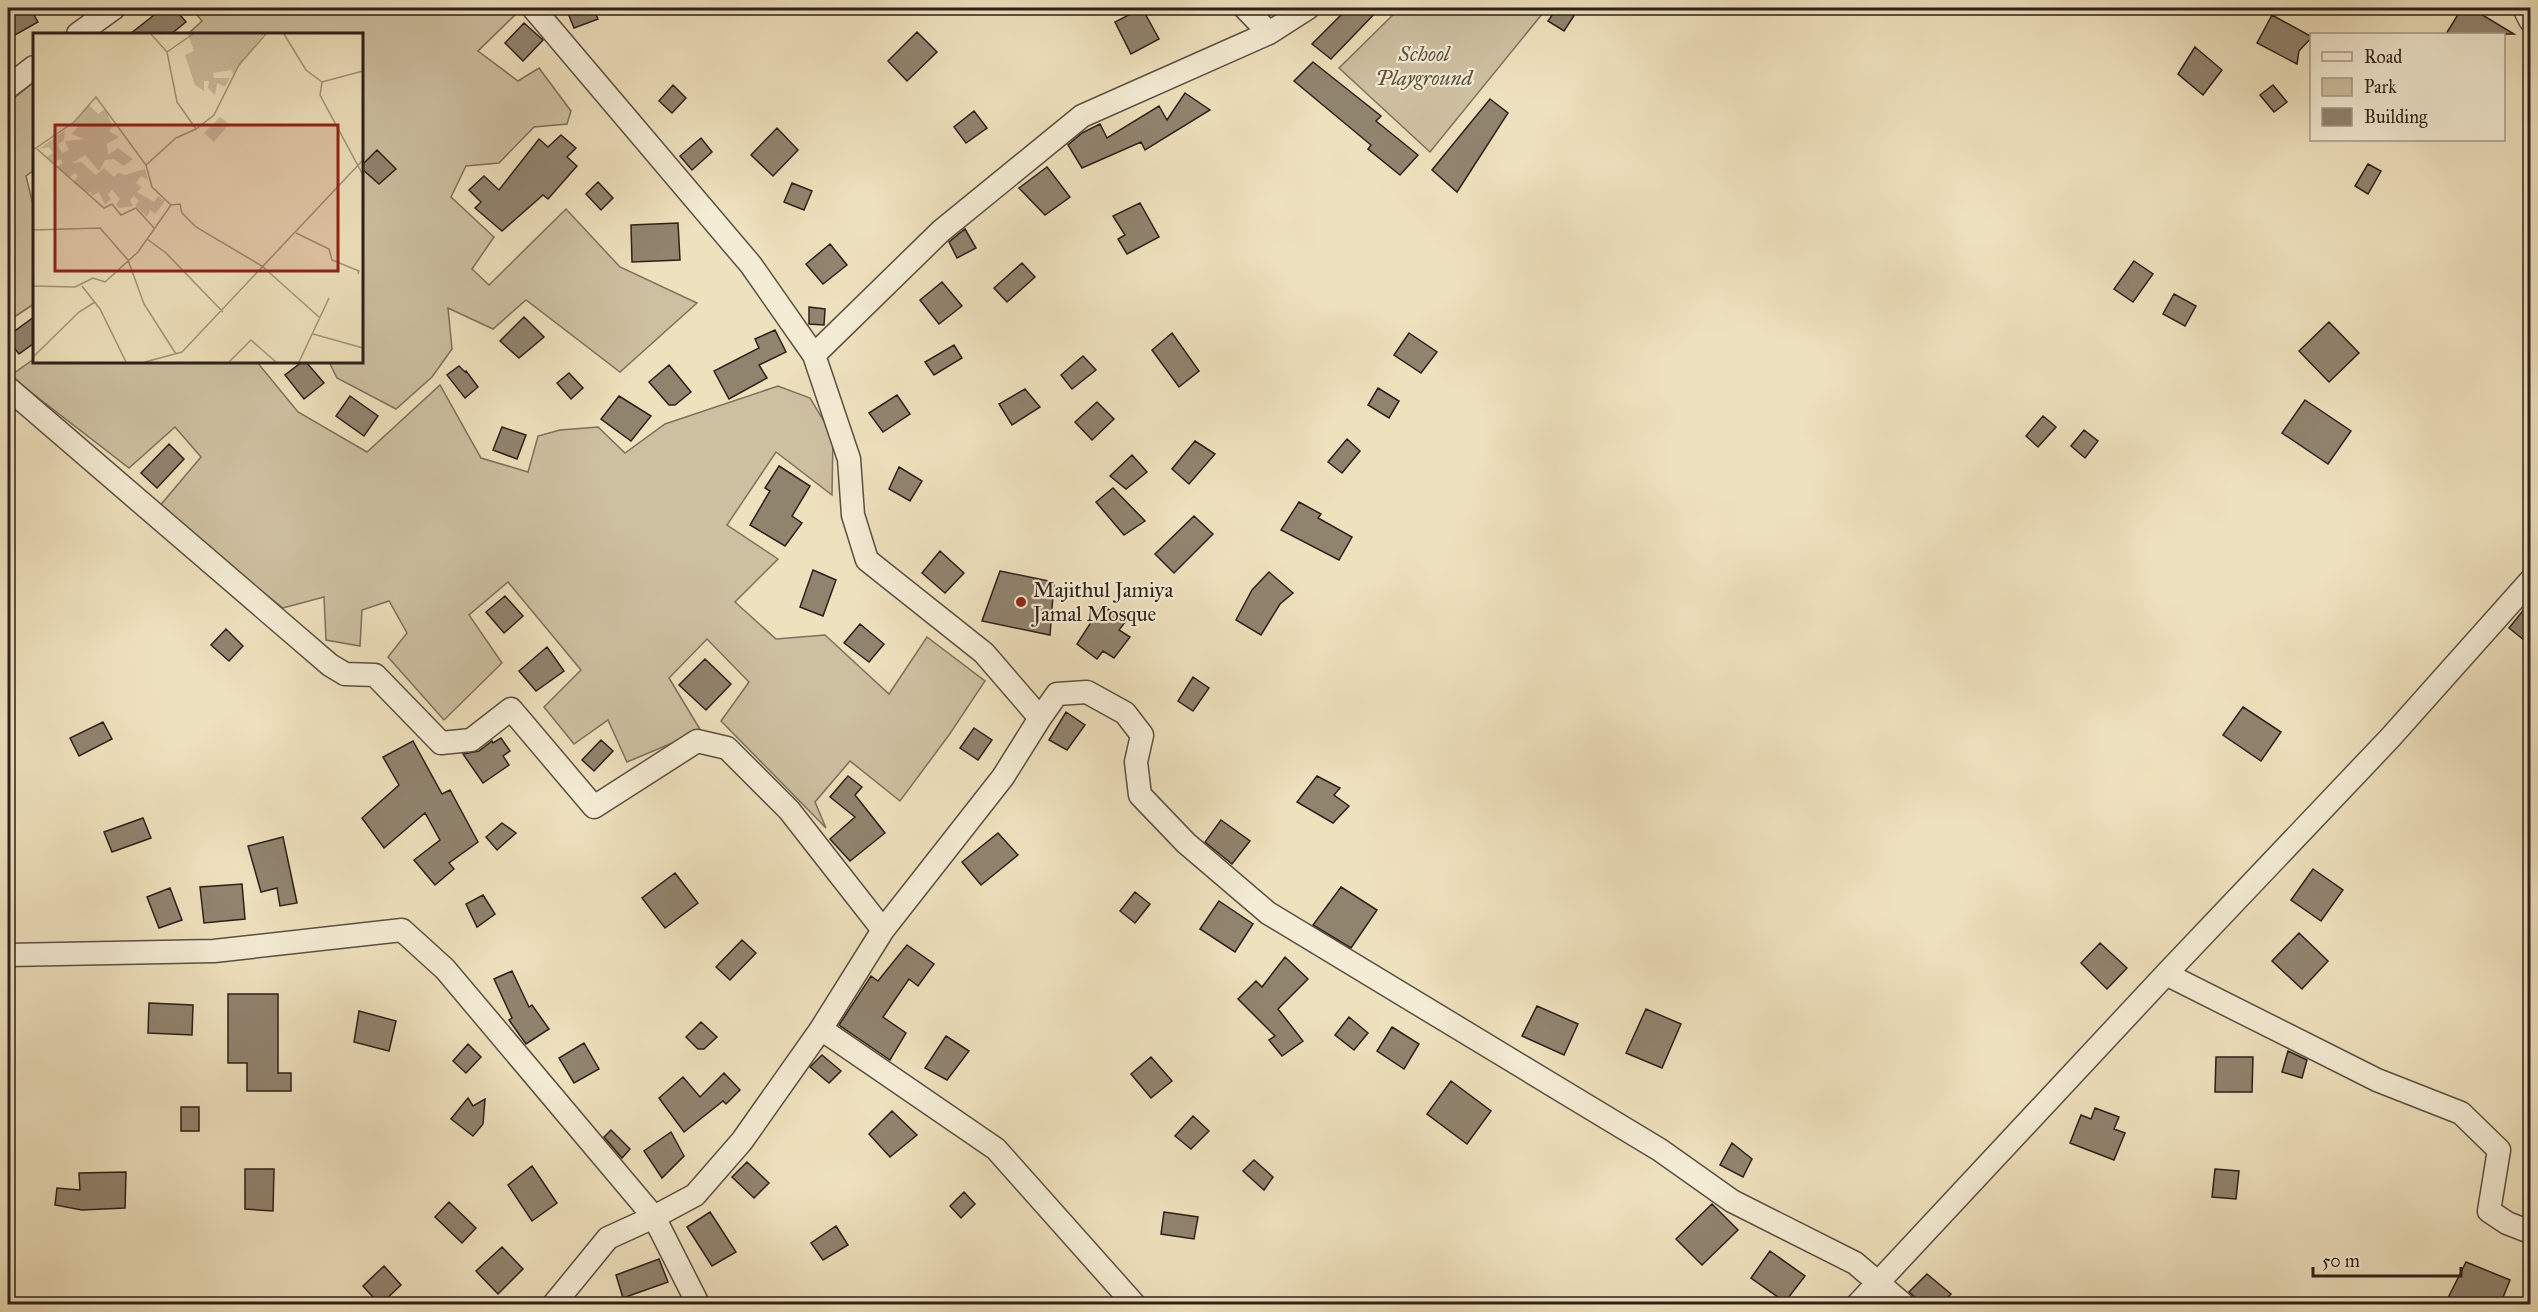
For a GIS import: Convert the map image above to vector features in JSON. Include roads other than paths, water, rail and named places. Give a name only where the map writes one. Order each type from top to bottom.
[{"type":"street","points":[[79,33],[114,8]]},
{"type":"street","points":[[533,8],[751,265],[814,355],[849,459],[853,514],[867,560],[984,653],[1040,718]]},
{"type":"street","points":[[1245,8],[1269,33]]},
{"type":"street","points":[[814,355],[941,231],[1082,116],[1269,33],[1308,8]]},
{"type":"street","points":[[2524,8],[2530,20]]},
{"type":"street","points":[[8,87],[33,68]]},
{"type":"street","points":[[8,387],[330,665],[345,674],[375,675],[441,743],[471,740],[511,709],[594,807],[697,741],[727,748],[789,810],[883,930]]},
{"type":"street","points":[[1858,1305],[2166,974],[2390,738],[2530,581]]},
{"type":"street","points":[[554,1305],[608,1238],[695,1195],[734,1150],[821,1029],[883,930],[1003,777],[1057,694],[1087,692],[1125,714],[1142,735],[1136,762],[1140,795],[1186,843],[1268,913],[1660,1150],[1732,1201],[1855,1263],[1903,1305]]},
{"type":"street","points":[[8,955],[214,951],[402,930],[445,969],[654,1217],[698,1305]]},
{"type":"street","points":[[2166,974],[2377,1080],[2461,1113],[2499,1150],[2489,1211],[2507,1223],[2530,1232]]},
{"type":"street","points":[[821,1029],[996,1149],[1134,1305]]},
{"type":"place","name":"Majithul Jamiya Jamal Mosque","points":[[1021,602]]},
{"type":"park label","name":"School Playground","points":[[1424,66]]}]
